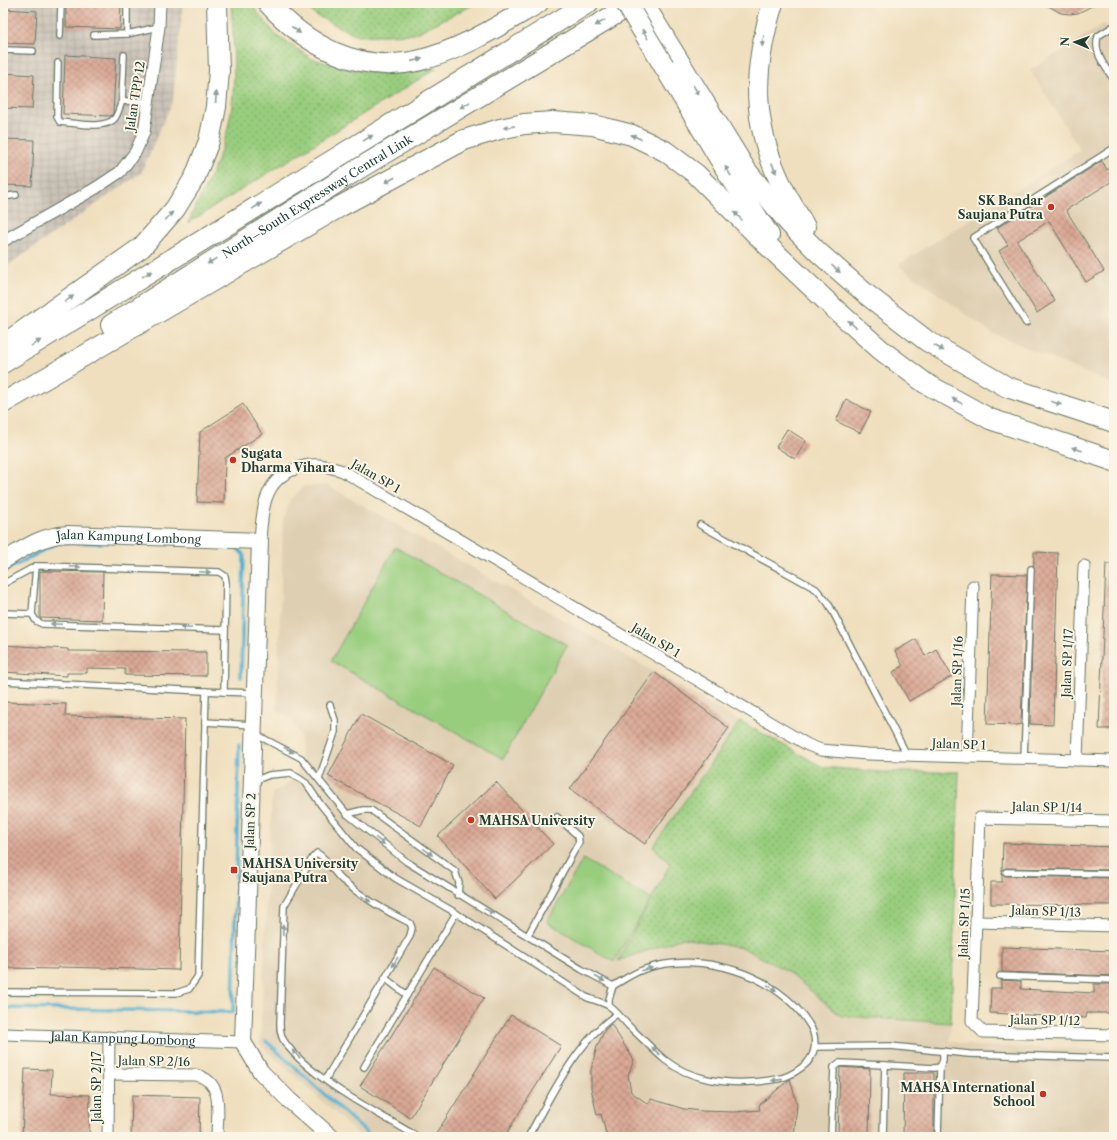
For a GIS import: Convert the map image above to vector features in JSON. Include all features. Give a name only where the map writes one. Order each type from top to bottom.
[{"type":"highway","points":[[3,345],[142,247],[179,203],[195,177],[209,141],[216,107],[219,71],[217,3]]},
{"type":"highway","points":[[268,3],[292,28],[315,44],[342,57],[372,62],[397,63],[417,61],[446,51],[478,37],[538,3]]},
{"type":"highway","name":"North–South Expressway Central Link","points":[[3,363],[588,3]]},
{"type":"highway","points":[[626,3],[670,61],[746,170],[789,223],[818,253],[866,294],[927,341],[1006,387],[1114,422]]},
{"type":"highway","name":"North–South Expressway Central Link","points":[[3,393],[360,168],[634,3]]},
{"type":"highway","points":[[643,3],[670,61],[730,176],[787,262]]},
{"type":"highway","points":[[773,3],[764,30],[759,60],[757,88],[760,122],[768,151],[784,189],[818,253]]},
{"type":"highway","points":[[3,403],[341,206],[464,140],[500,129],[524,124],[553,122],[593,125],[632,135],[665,151],[696,174],[881,350],[925,383],[990,419],[1114,461]]},
{"type":"street","name":"Jalan TPP 12","points":[[3,241],[96,188],[120,172],[136,151],[144,132],[159,27],[160,3]]},
{"type":"street","name":"Jalan SP 1","points":[[260,541],[262,512],[266,494],[277,479],[289,471],[303,466],[318,465],[343,471],[808,745],[821,750],[907,755],[1114,761]]},
{"type":"street","name":"Jalan Kampung Lombong","points":[[3,560],[41,539],[52,535],[68,534],[260,541]]},
{"type":"street","name":"Jalan SP 2","points":[[243,1042],[260,541]]},
{"type":"street","name":"Jalan SP 1/17","points":[[1077,760],[1084,566]]},
{"type":"street","name":"Jalan SP 1/16","points":[[967,757],[973,586]]},
{"type":"street","name":"Jalan SP 1/14","points":[[980,818],[1114,822]]},
{"type":"street","name":"Jalan SP 1/15","points":[[977,1027],[972,1021],[980,818]]},
{"type":"street","name":"Jalan SP 1/13","points":[[977,922],[1114,926]]},
{"type":"street","name":"Jalan SP 1/12","points":[[977,1027],[983,1032],[1114,1035]]},
{"type":"street","name":"Jalan Kampung Lombong","points":[[3,1034],[243,1042]]},
{"type":"street","name":"Jalan SP 2/17","points":[[108,1137],[110,1074],[108,1068],[109,1037]]},
{"type":"street","points":[[243,1042],[261,1072],[289,1100],[331,1137]]},
{"type":"street","name":"Jalan SP 2/16","points":[[110,1074],[196,1075],[205,1077],[215,1088],[218,1107],[217,1137]]},
{"type":"lane","points":[[60,3],[60,36]]},
{"type":"lane","points":[[127,3],[127,34]]},
{"type":"lane","points":[[1114,26],[1098,36],[1097,53],[1114,80]]},
{"type":"lane","points":[[94,35],[127,34],[159,27]]},
{"type":"lane","points":[[3,50],[33,51]]},
{"type":"lane","points":[[58,63],[57,117],[60,122],[99,125],[109,123],[115,118],[122,101],[124,55]]},
{"type":"lane","points":[[122,101],[148,102]]},
{"type":"lane","points":[[1026,323],[973,238],[1114,148]]},
{"type":"lane","points":[[3,197],[16,195]]},
{"type":"lane","points":[[700,524],[816,589],[828,603],[907,755]]},
{"type":"lane","points":[[3,584],[36,566],[219,572],[224,576],[226,582],[224,692]]},
{"type":"lane","points":[[36,566],[32,614],[36,621],[42,624],[225,630]]},
{"type":"lane","points":[[1024,758],[1031,569]]},
{"type":"lane","points":[[3,613],[32,614]]},
{"type":"lane","points":[[3,681],[255,693]]},
{"type":"lane","points":[[3,992],[176,993],[189,989],[198,976],[206,691]]},
{"type":"lane","points":[[319,779],[335,732],[335,720],[330,705]]},
{"type":"lane","points":[[205,722],[254,730],[301,758],[347,814],[407,862],[458,895],[493,913],[581,969],[613,986]]},
{"type":"lane","points":[[252,782],[270,775],[291,773],[306,782],[321,805],[356,848],[395,878],[456,913],[586,997],[609,1006],[666,1061],[689,1074],[719,1082],[741,1083],[784,1079],[797,1072],[812,1058],[815,1047],[812,1029],[795,1006],[772,987],[752,976],[727,968],[699,963],[671,964],[646,968],[613,986],[609,999],[609,1006]]},
{"type":"lane","points":[[347,814],[363,810],[371,810],[455,871],[459,883],[458,895]]},
{"type":"lane","points":[[528,935],[579,842],[578,836],[557,817]]},
{"type":"lane","points":[[325,1080],[386,978],[410,936],[412,928],[410,923],[360,896],[338,876],[324,857],[317,853],[313,857],[284,906],[280,1023],[283,1040],[300,1058],[325,1080],[418,1137]]},
{"type":"lane","points":[[1006,872],[1114,874]]},
{"type":"lane","points":[[364,1067],[456,913]]},
{"type":"lane","points":[[1000,976],[1114,980]]},
{"type":"lane","points":[[386,978],[407,995]]},
{"type":"lane","points":[[528,1137],[566,1071],[598,1029],[616,1014]]},
{"type":"lane","points":[[815,1047],[890,1046],[969,1054],[1114,1058]]},
{"type":"lane","points":[[938,1137],[940,1067],[943,1060],[943,1051]]},
{"type":"lane","points":[[831,1137],[835,1064],[940,1067]]},
{"type":"lane","points":[[883,1137],[885,1065]]},
{"type":"shaded area","points":[[3,3],[183,3],[173,100],[141,173],[3,269]]},
{"type":"shaded area","name":"SK Bandar Saujana Putra","points":[[1104,24],[1114,39],[1114,385],[992,333],[898,265],[1080,150],[1030,70]]},
{"type":"shaded area","name":"MAHSA University","points":[[327,485],[740,721],[653,846],[670,864],[618,960],[683,938],[743,948],[787,971],[841,1016],[951,1023],[950,1041],[973,1046],[1114,1050],[1114,1137],[361,1137],[260,1044],[272,793],[285,786],[295,776],[301,763],[300,736],[293,721],[277,709],[283,521],[290,500],[304,486]]},
{"type":"green space","points":[[231,3],[250,3],[277,36],[312,59],[353,70],[384,74],[437,68],[188,223],[216,163],[228,126],[234,73]]},
{"type":"green space","points":[[304,3],[477,3],[414,34],[357,36],[314,14]]},
{"type":"green space","points":[[395,547],[567,645],[503,759],[331,661]]},
{"type":"green space","points":[[740,721],[823,767],[882,772],[959,772],[951,1023],[841,1016],[787,971],[743,948],[683,938],[618,961],[670,864],[653,847]]},
{"type":"green space","points":[[583,859],[651,899],[614,962],[547,922]]},
{"type":"building","points":[[66,3],[121,3],[120,29],[66,27]]},
{"type":"building","points":[[1043,3],[1098,3],[1078,13],[1070,14],[1061,13]]},
{"type":"building","points":[[3,9],[37,11],[35,44],[3,43]]},
{"type":"building","points":[[65,55],[116,58],[113,113],[111,116],[63,114]]},
{"type":"building","points":[[3,73],[34,75],[32,109],[3,108]]},
{"type":"building","points":[[3,139],[34,140],[32,186],[3,185]]},
{"type":"building","points":[[1102,161],[1107,170],[1114,165],[1114,180],[1066,210],[1104,271],[1086,282],[1049,221],[1017,241],[1055,301],[1037,313],[999,251],[1008,245],[997,228]]},
{"type":"building","points":[[846,399],[871,412],[860,433],[836,421]]},
{"type":"building","points":[[243,404],[262,434],[225,458],[224,503],[197,502],[200,432]]},
{"type":"building","points":[[787,429],[806,441],[795,459],[776,447]]},
{"type":"building","points":[[1034,552],[1058,553],[1053,725],[1030,724]]},
{"type":"building","points":[[1106,564],[1114,564],[1114,729],[1099,729]]},
{"type":"building","points":[[40,571],[103,572],[102,620],[40,618]]},
{"type":"building","points":[[992,574],[1027,575],[1021,724],[1017,725],[987,724]]},
{"type":"building","points":[[916,639],[925,656],[936,649],[952,676],[909,701],[893,672],[903,666],[895,651]]},
{"type":"building","points":[[4,645],[68,649],[68,651],[206,652],[206,676],[125,675],[125,669],[87,668],[87,673],[67,673],[67,676],[3,672]]},
{"type":"building","points":[[654,672],[729,728],[645,844],[570,789]]},
{"type":"building","points":[[3,702],[66,704],[65,716],[185,719],[179,970],[59,967],[58,969],[3,968]]},
{"type":"building","points":[[361,714],[453,765],[421,826],[328,776]]},
{"type":"building","points":[[496,782],[553,844],[495,899],[438,836]]},
{"type":"building","points":[[1003,843],[1114,847],[1114,870],[1006,868],[1002,871]]},
{"type":"building","points":[[1002,873],[1006,876],[1114,878],[1114,905],[991,904],[991,882],[1002,882]]},
{"type":"building","points":[[1002,947],[1114,951],[1114,976],[1002,972]]},
{"type":"building","points":[[434,967],[484,998],[410,1118],[360,1086]]},
{"type":"building","points":[[1001,980],[1021,981],[1021,989],[1094,993],[1094,984],[1114,984],[1114,1013],[1087,1013],[1086,1018],[990,1013],[991,988],[1001,988]]},
{"type":"building","points":[[511,1015],[561,1046],[504,1137],[441,1137],[436,1134]]},
{"type":"building","points":[[611,1024],[634,1060],[628,1075],[631,1092],[648,1104],[651,1099],[684,1109],[701,1111],[734,1112],[760,1110],[759,1105],[790,1079],[797,1104],[794,1137],[607,1137],[601,1114],[597,1115],[591,1088],[591,1070],[597,1046],[605,1030]]},
{"type":"building","points":[[840,1067],[870,1069],[869,1137],[838,1137]]},
{"type":"building","points":[[25,1069],[52,1070],[51,1094],[90,1095],[89,1137],[22,1137]]},
{"type":"building","points":[[904,1073],[934,1073],[934,1137],[903,1137]]},
{"type":"building","points":[[132,1095],[200,1097],[199,1137],[131,1137]]},
{"type":"waterway","points":[[63,542],[101,543]]},
{"type":"waterway","points":[[3,572],[57,543]]},
{"type":"waterway","points":[[233,547],[236,547],[244,555],[241,677]]},
{"type":"waterway","points":[[3,1008],[233,1012],[239,745]]},
{"type":"waterway","points":[[266,1041],[371,1137]]},
{"type":"place","name":"SK Bandar Saujana Putra","points":[[1051,207]]},
{"type":"place","name":"Sugata Dharma Vihara","points":[[233,460]]},
{"type":"place","name":"MAHSA University","points":[[471,820]]},
{"type":"place","name":"MAHSA University Saujana Putra","points":[[234,870]]},
{"type":"place","name":"MAHSA International School","points":[[1043,1094]]}]
